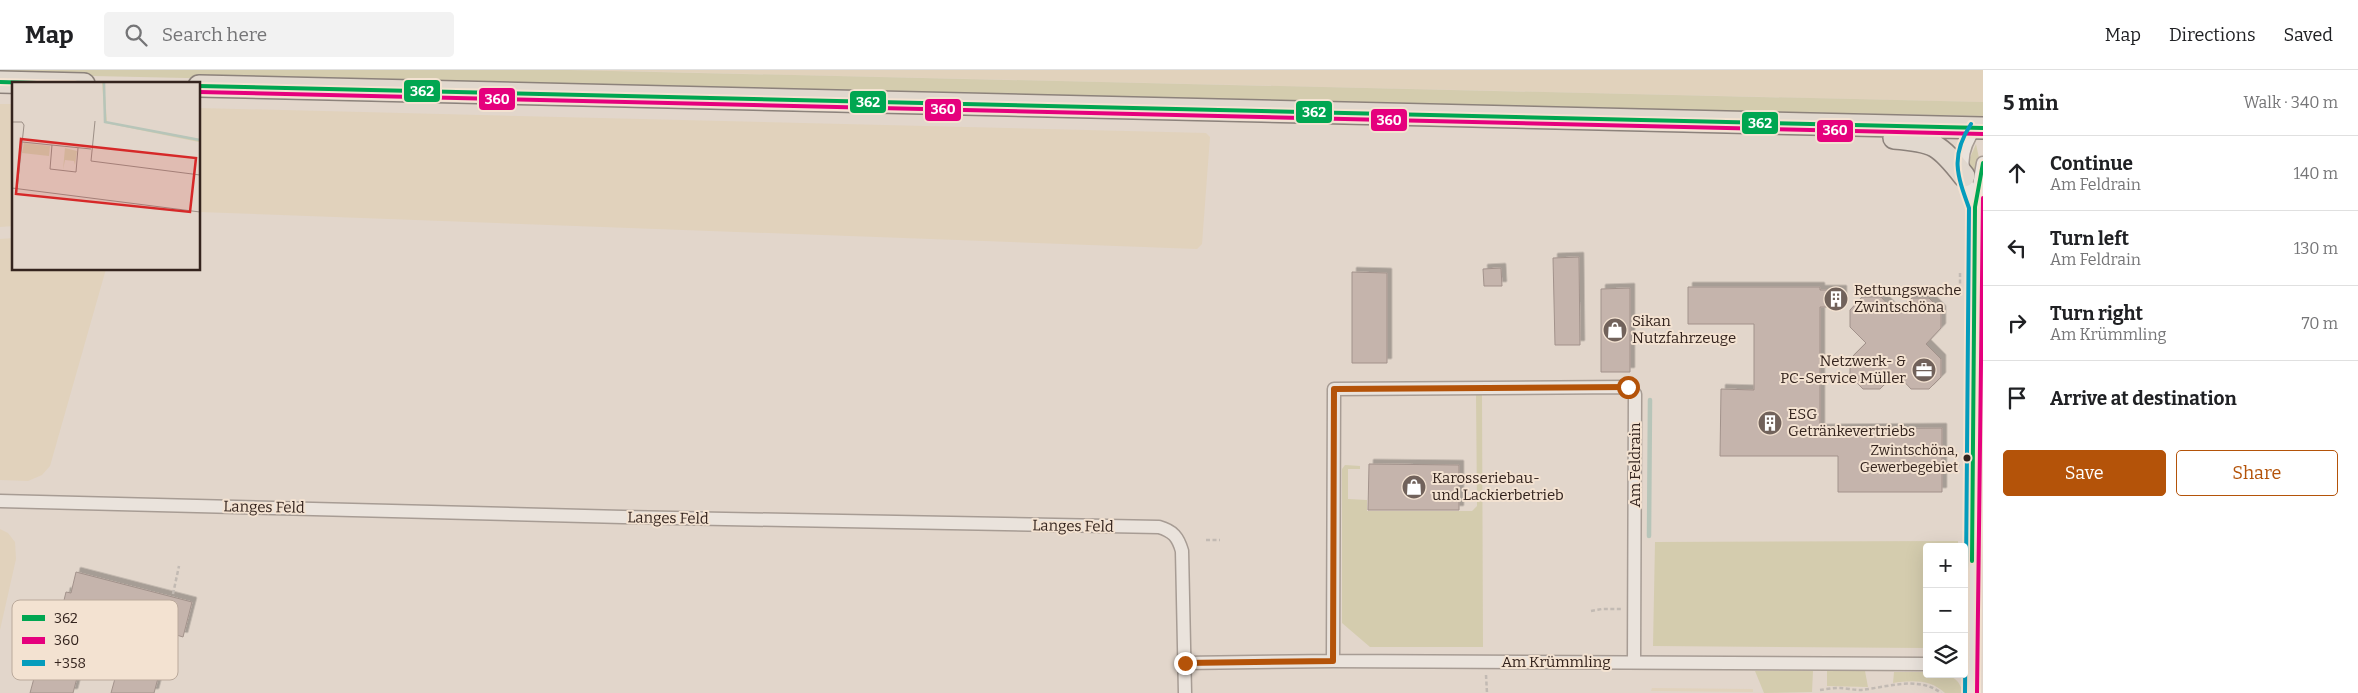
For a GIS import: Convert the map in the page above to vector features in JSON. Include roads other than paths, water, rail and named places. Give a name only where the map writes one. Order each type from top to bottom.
[{"type":"main road","points":[[200,86],[1801,122],[1980,128]]},
{"type":"main road","points":[[1801,122],[1842,134],[1922,140],[1932,143],[1945,152],[1964,176]]},
{"type":"street","points":[[1975,207],[1961,161],[1963,150],[1980,128]]},
{"type":"street","points":[[1971,693],[1968,664],[1975,207],[1983,163]]},
{"type":"street","name":"Am Feldrain","points":[[1333,661],[1334,389],[1628,387],[1635,394],[1634,662]]},
{"type":"street","name":"Langes Feld","points":[[0,500],[633,517],[1159,527],[1171,531],[1178,540],[1182,551],[1185,693]]},
{"type":"street","name":"Am Krümmling","points":[[1185,663],[1333,661],[1923,664]]},
{"type":"waterway","points":[[1649,536],[1650,400]]},
{"type":"place","name":"Rettungswache Zwintschöna","points":[[1836,299]]},
{"type":"place","name":"Sikan Nutzfahrzeuge","points":[[1615,330]]},
{"type":"place","name":"Netzwerk- & PC-Service Müller","points":[[1924,370]]},
{"type":"place","name":"ESG Getränkevertriebs","points":[[1770,423]]},
{"type":"place","name":"Zwintschöna, Gewerbegebiet","points":[[1967,458]]},
{"type":"place","name":"Karosseriebau- und Lackierbetrieb","points":[[1414,487]]}]
